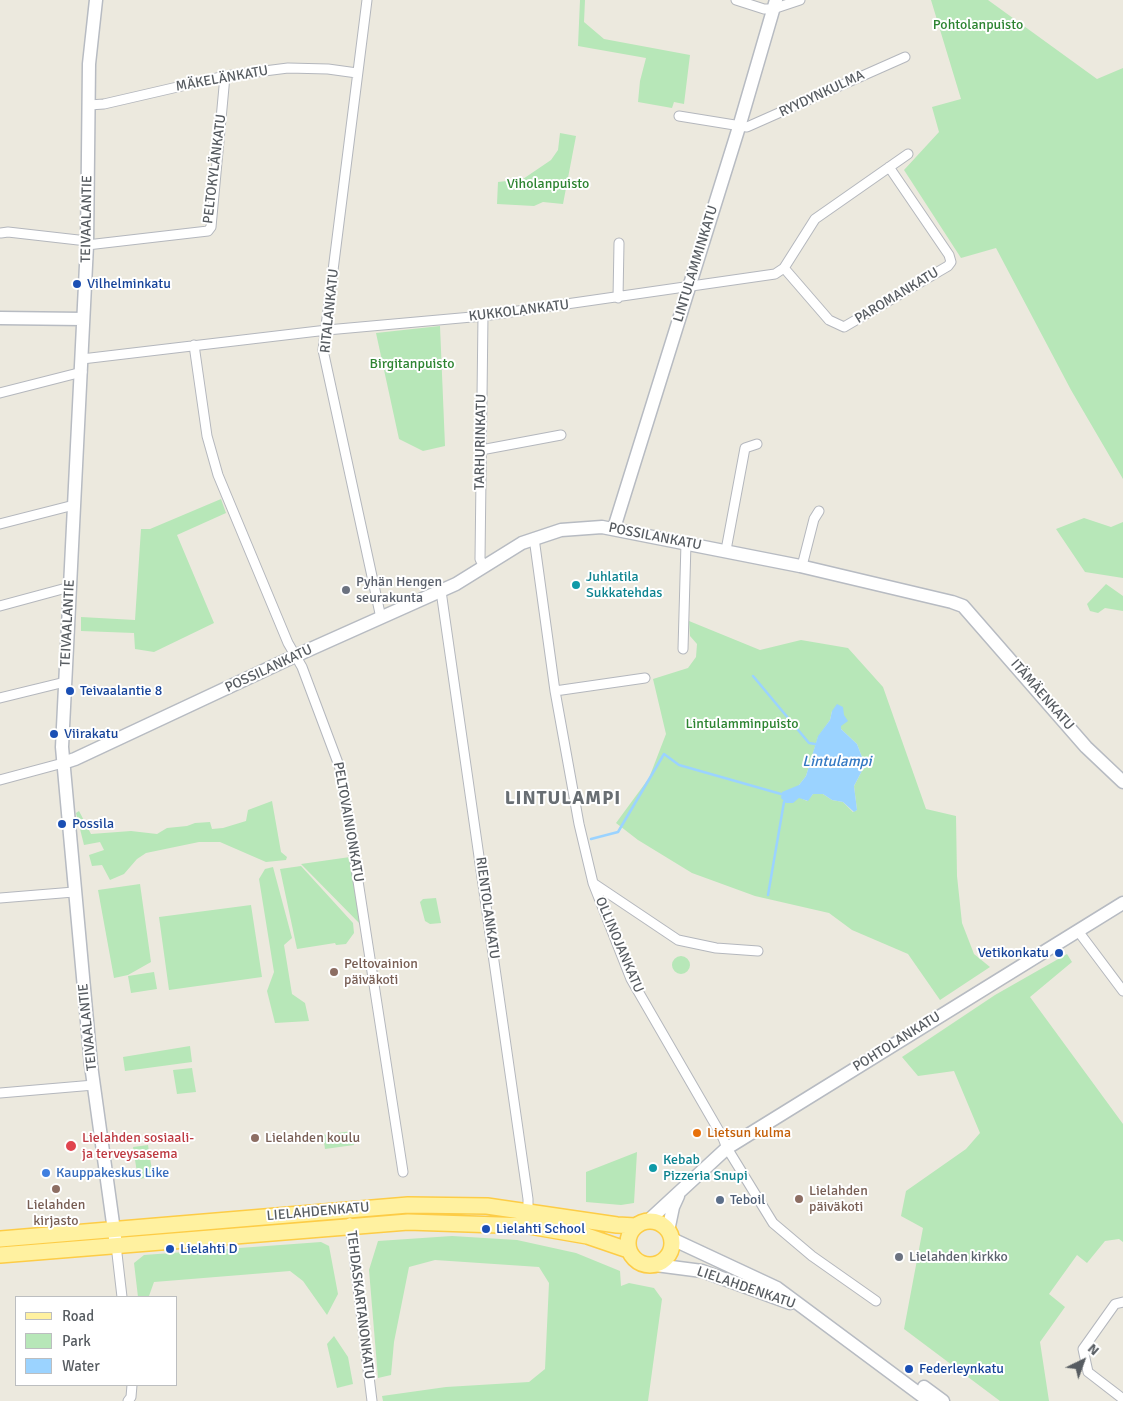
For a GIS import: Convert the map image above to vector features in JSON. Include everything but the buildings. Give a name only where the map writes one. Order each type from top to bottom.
[{"type":"main road","name":"TEIVAALANTIE","points":[[96,0],[89,64],[87,243],[65,682],[63,762],[94,1085],[116,1244]]},
{"type":"main road","name":"LINTULAMMINKATU","points":[[614,528],[739,127],[774,4]]},
{"type":"main road","points":[[0,318],[83,319]]},
{"type":"main road","name":"POSSILANKATU","points":[[63,762],[75,759],[295,656],[468,579],[484,567],[534,538],[574,528],[614,528],[726,550],[802,566],[963,606]]},
{"type":"main road","name":"ITÄMÄENKATU","points":[[963,606],[1086,747],[1123,782]]},
{"type":"main road","name":"POHTOLANKATU","points":[[642,1223],[680,1192],[701,1170],[727,1148],[1123,903]]},
{"type":"main road","name":"POHTOLANKATU","points":[[670,1235],[673,1207],[680,1192]]},
{"type":"main road","name":"LIELAHDENKATU","points":[[0,1239],[349,1209],[455,1205],[528,1219],[628,1250]]},
{"type":"main road","name":"LIELAHDENKATU","points":[[0,1255],[350,1225],[528,1219],[617,1225],[642,1223]]},
{"type":"main road","points":[[642,1223],[660,1223],[670,1235],[672,1249],[668,1257],[656,1265],[640,1264],[628,1250],[629,1236],[642,1223]]},
{"type":"main road","name":"LIELAHDENKATU","points":[[670,1235],[777,1288],[852,1342],[884,1360],[938,1401]]},
{"type":"main road","name":"LIELAHDENKATU","points":[[656,1265],[708,1273],[806,1309]]},
{"type":"street","name":"RITALANKATU","points":[[367,0],[323,350],[381,618]]},
{"type":"street","points":[[736,0],[764,9],[774,4],[800,0]]},
{"type":"street","name":"RYYDYNKULMA","points":[[739,127],[752,126],[905,57]]},
{"type":"street","name":"MÄKELÄNKATU","points":[[89,105],[104,104],[225,76],[288,68],[328,69],[357,73]]},
{"type":"street","name":"PELTOKYLÄNKATU","points":[[87,243],[208,231],[211,226],[225,76]]},
{"type":"street","points":[[679,116],[739,127]]},
{"type":"street","points":[[784,268],[815,219],[908,154]]},
{"type":"street","name":"PAROMANKATU","points":[[784,268],[829,320],[844,327],[950,264],[951,259],[947,252],[889,167]]},
{"type":"street","points":[[1,233],[8,232],[87,243]]},
{"type":"street","points":[[618,298],[619,243]]},
{"type":"street","name":"KUKKOLANKATU","points":[[0,393],[82,365],[194,345],[327,330],[483,316],[689,288],[775,274],[784,268]]},
{"type":"street","name":"TARHURINKATU","points":[[483,316],[480,559],[484,567]]},
{"type":"street","name":"PELTOVAINIONKATU","points":[[194,345],[207,436],[218,475],[295,656],[303,669],[341,771],[403,1172]]},
{"type":"street","points":[[480,450],[561,435]]},
{"type":"street","points":[[726,550],[745,448],[757,444]]},
{"type":"street","points":[[0,524],[74,505]]},
{"type":"street","points":[[802,566],[814,519],[818,511]]},
{"type":"street","name":"OLLINOJANKATU","points":[[534,538],[554,692],[579,824],[593,883],[632,979],[727,1148],[772,1223],[812,1256],[876,1301]]},
{"type":"street","points":[[683,649],[686,543]]},
{"type":"street","points":[[0,606],[70,587]]},
{"type":"street","name":"RIENTOLANKATU","points":[[441,591],[528,1192],[528,1219]]},
{"type":"street","points":[[554,692],[644,678]]},
{"type":"street","points":[[0,698],[65,682]]},
{"type":"street","points":[[0,780],[63,762]]},
{"type":"street","points":[[593,883],[678,940],[716,948],[758,951]]},
{"type":"street","points":[[0,898],[74,892]]},
{"type":"street","points":[[1078,931],[1123,991]]},
{"type":"street","points":[[0,1093],[94,1085]]},
{"type":"street","name":"TEHDASKARTANONKATU","points":[[349,1209],[372,1401]]},
{"type":"street","points":[[116,1244],[122,1296]]},
{"type":"street","points":[[1123,1302],[1115,1304],[1083,1349],[1088,1372],[1123,1398]]},
{"type":"street","points":[[128,1401],[131,1397],[132,1386]]},
{"type":"green space","points":[[580,0],[585,0],[584,22],[604,39],[690,55],[684,104],[674,102],[672,108],[638,102],[640,81],[646,58],[578,46]]},
{"type":"green space","name":"Pohtolanpuisto","points":[[931,0],[988,0],[1097,79],[1123,68],[1123,479],[1071,390],[996,248],[961,258],[904,170],[939,132],[932,107],[961,99]]},
{"type":"green space","name":"Viholanpuisto","points":[[560,133],[576,136],[563,204],[543,202],[534,206],[497,204],[498,182],[523,179],[551,160],[558,150]]},
{"type":"green space","name":"Birgitanpuisto","points":[[440,326],[445,446],[423,451],[399,439],[376,333]]},
{"type":"green space","points":[[221,499],[226,513],[177,535],[214,623],[154,652],[135,649],[134,633],[81,631],[81,617],[135,620],[141,529],[150,529]]},
{"type":"green space","points":[[1084,518],[1111,527],[1123,522],[1123,578],[1085,572],[1056,529]]},
{"type":"green space","points":[[1106,584],[1123,596],[1123,611],[1105,608],[1098,613],[1090,611],[1087,604]]},
{"type":"green space","name":"Lintulamminpuisto","points":[[689,621],[760,650],[801,640],[848,648],[883,687],[926,809],[956,816],[957,876],[962,923],[974,954],[990,967],[940,1000],[908,954],[852,930],[829,913],[755,896],[692,873],[638,840],[616,823],[649,778],[666,734],[653,679],[688,668],[696,657],[697,644],[690,636]],"holes":[[[832,711],[841,729],[857,744],[865,765],[854,786],[857,810],[853,812],[843,802],[832,800],[823,794],[813,794],[807,801],[799,797],[799,785],[806,776],[818,737],[830,720]]]},
{"type":"green space","points":[[272,801],[281,852],[287,857],[286,860],[266,862],[220,842],[199,842],[146,853],[137,859],[124,874],[110,880],[102,865],[92,866],[89,855],[104,850],[100,842],[84,845],[76,813],[79,811],[91,834],[131,831],[157,834],[167,828],[187,826],[195,823],[210,822],[212,829],[223,828],[246,821],[248,810]]},
{"type":"green space","points":[[350,857],[361,925],[301,864]]},
{"type":"green space","points":[[301,866],[353,923],[354,933],[346,944],[336,945],[335,943],[297,949],[280,869]]},
{"type":"green space","points":[[273,867],[292,938],[284,945],[292,994],[305,1003],[309,1021],[275,1023],[267,991],[274,972],[259,879],[265,869]]},
{"type":"green space","points":[[140,884],[151,962],[128,975],[114,978],[98,890]]},
{"type":"green space","points":[[436,898],[441,923],[430,924],[425,921],[420,902],[423,899]]},
{"type":"green space","points":[[251,905],[262,977],[169,990],[159,917]]},
{"type":"green space","points":[[1067,954],[1072,962],[1030,997],[1123,1124],[1123,1242],[1119,1239],[1105,1241],[1087,1263],[1077,1255],[1049,1294],[1065,1307],[1040,1342],[1049,1401],[1000,1401],[904,1329],[923,1228],[901,1216],[906,1191],[966,1149],[980,1133],[954,1071],[918,1076],[902,1057],[995,995]]},
{"type":"green space","points":[[677,956],[685,956],[690,961],[688,972],[677,974],[672,969],[672,961]]},
{"type":"green space","points":[[154,972],[157,989],[131,993],[128,976]]},
{"type":"green space","points":[[190,1046],[192,1062],[125,1071],[123,1057]]},
{"type":"green space","points":[[192,1068],[196,1092],[177,1094],[173,1070]]},
{"type":"green space","points":[[352,1131],[354,1145],[325,1149],[323,1135]]},
{"type":"green space","points":[[148,1145],[153,1177],[138,1179],[133,1147]]},
{"type":"green space","points":[[637,1152],[634,1203],[621,1205],[586,1202],[586,1172]]},
{"type":"green space","points":[[452,1236],[517,1240],[576,1253],[620,1271],[621,1286],[629,1283],[654,1288],[662,1299],[648,1401],[383,1401],[382,1396],[446,1387],[529,1382],[545,1369],[549,1283],[539,1267],[435,1260],[409,1267],[394,1342],[391,1375],[378,1378],[369,1270],[378,1241]]},
{"type":"green space","points":[[321,1242],[329,1246],[338,1294],[327,1315],[303,1281],[290,1271],[154,1282],[149,1296],[138,1296],[134,1263],[144,1255]]},
{"type":"green space","points":[[334,1336],[348,1357],[353,1384],[337,1388],[327,1344]]},
{"type":"water","name":"Lintulampi","points":[[837,704],[843,707],[844,715],[848,721],[841,726],[841,729],[857,744],[865,765],[854,786],[857,810],[854,812],[843,802],[832,800],[823,794],[813,794],[808,801],[799,798],[793,803],[786,803],[781,798],[782,792],[799,785],[806,776],[818,736],[830,720],[832,711]]},
{"type":"waterway","points":[[753,676],[809,743],[815,744]]},
{"type":"waterway","points":[[591,839],[618,832],[664,754],[679,765],[781,794]]},
{"type":"waterway","points":[[768,895],[784,802]]},
{"type":"place","name":"Vilhelminkatu","points":[[77,284]]},
{"type":"place","name":"Juhlatila Sukkatehdas","points":[[576,585]]},
{"type":"place","name":"Pyhän Hengen seurakunta","points":[[346,590]]},
{"type":"place","name":"Teivaalantie 8","points":[[70,691]]},
{"type":"place","name":"Viirakatu","points":[[54,734]]},
{"type":"place","name":"Possila","points":[[62,824]]},
{"type":"place","name":"Vetikonkatu","points":[[1059,953]]},
{"type":"place","name":"Peltovainion päiväkoti","points":[[334,972]]},
{"type":"place","name":"Lietsun kulma","points":[[697,1133]]},
{"type":"place","name":"Lielahden koulu","points":[[255,1138]]},
{"type":"place","name":"Lielahden sosiaali- ja terveysasema","points":[[71,1146]]},
{"type":"place","name":"Kebab Pizzeria Snupi","points":[[653,1168]]},
{"type":"place","name":"Kauppakeskus Like","points":[[46,1173]]},
{"type":"place","name":"Lielahden kirjasto","points":[[56,1189]]},
{"type":"place","name":"Lielahden päiväkoti","points":[[799,1199]]},
{"type":"place","name":"Teboil","points":[[720,1200]]},
{"type":"place","name":"Lielahti School","points":[[486,1229]]},
{"type":"place","name":"Lielahti D","points":[[170,1249]]},
{"type":"place","name":"Lielahden kirkko","points":[[899,1257]]},
{"type":"place","name":"Federleynkatu","points":[[909,1369]]},
{"type":"district","name":"LINTULAMPI","points":[[563,799]]}]
